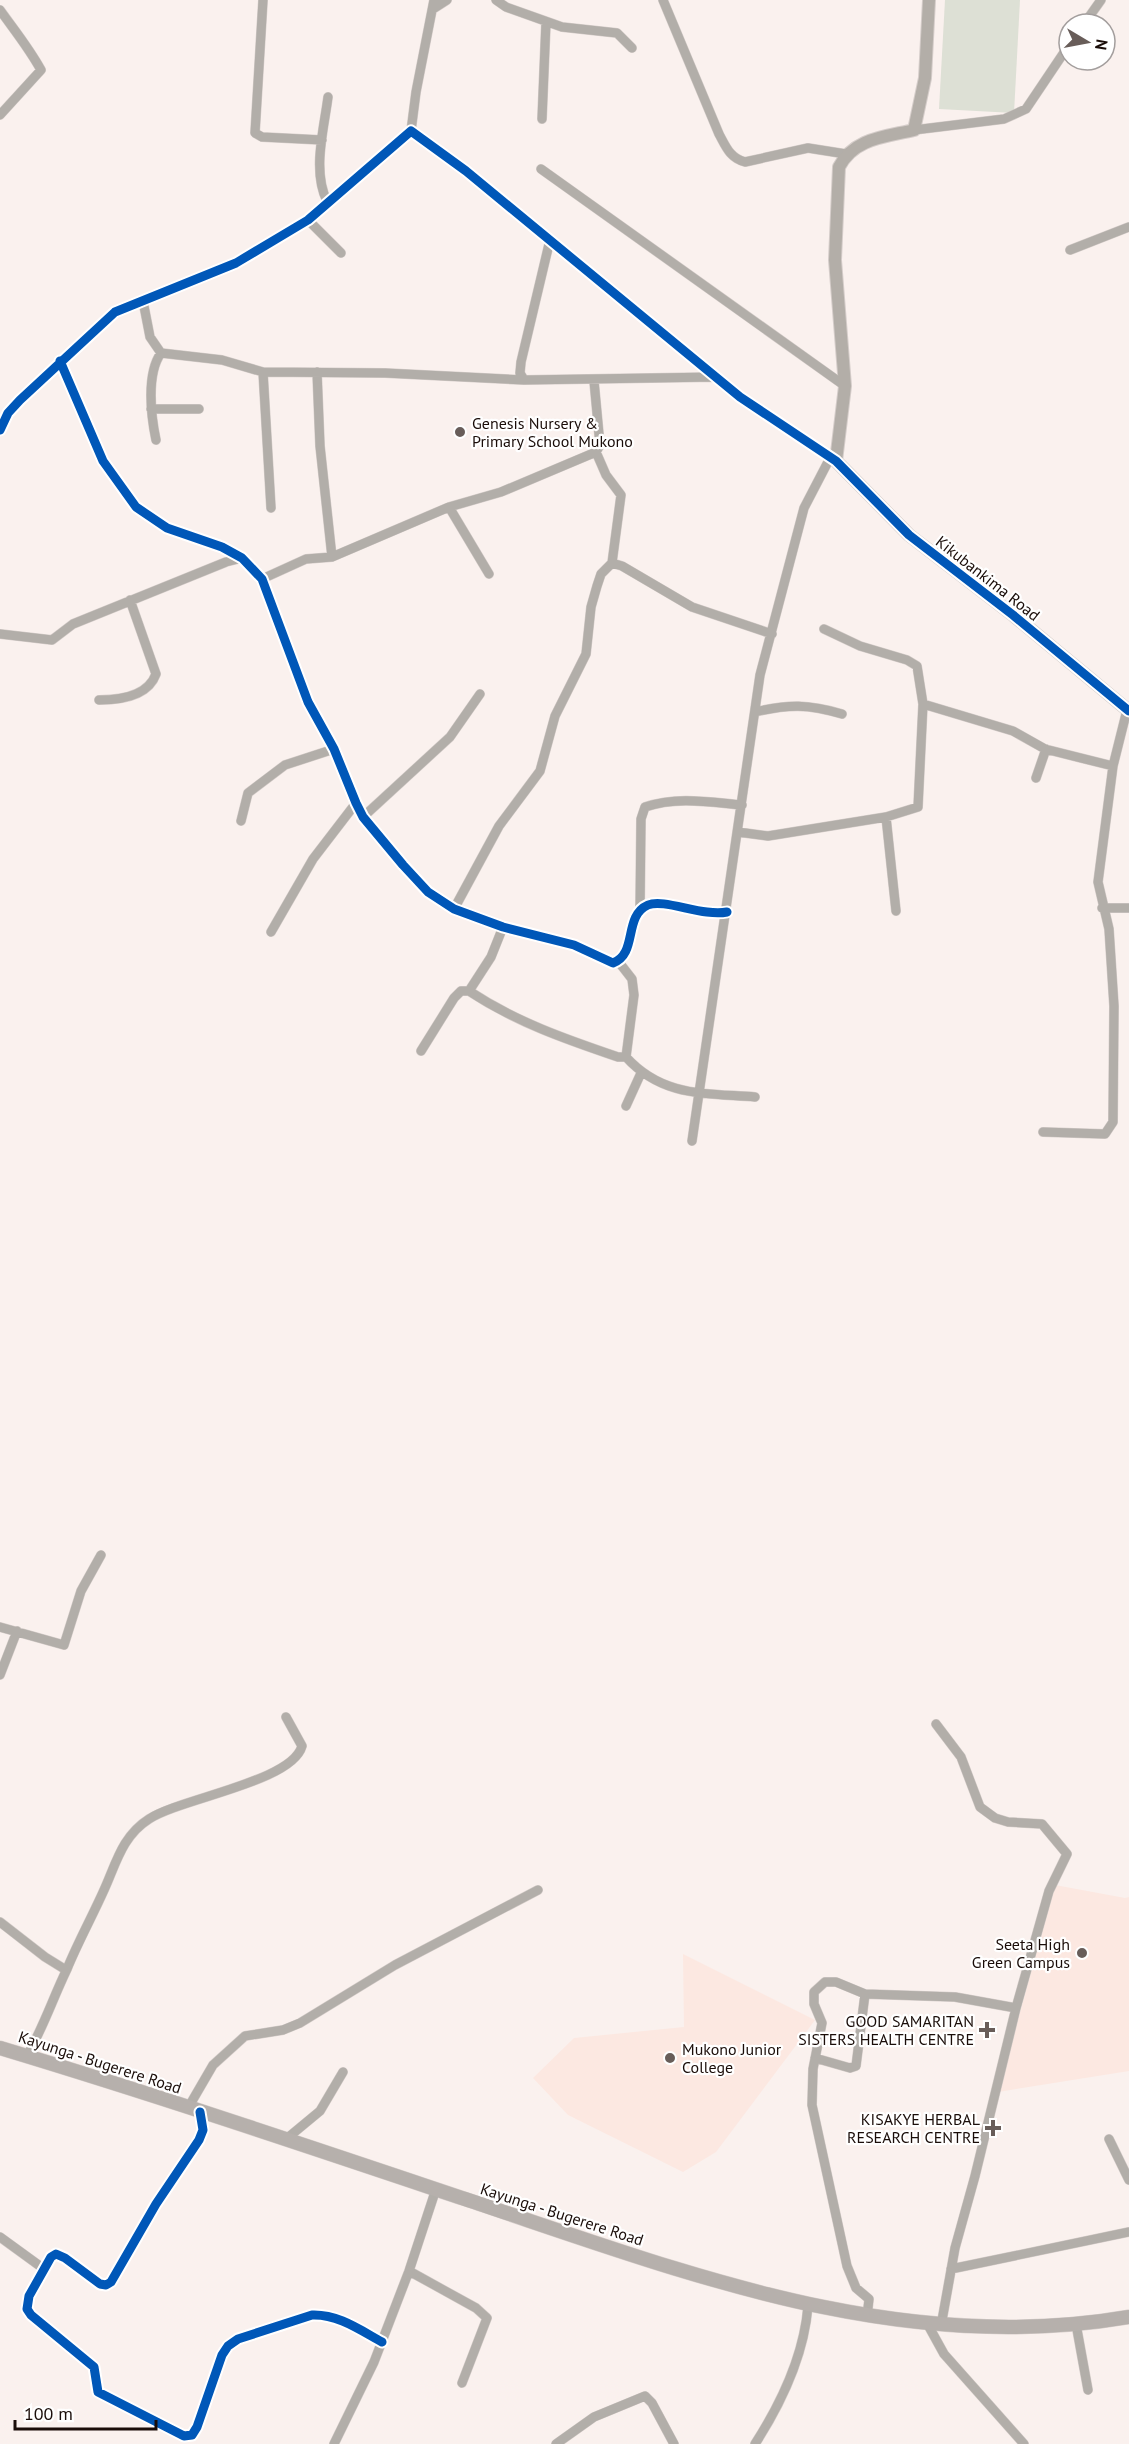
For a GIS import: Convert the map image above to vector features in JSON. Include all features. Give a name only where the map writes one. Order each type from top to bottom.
[{"type":"main road","name":"Kayunga - Bugerere Road","points":[[0,2048],[623,2252],[808,2306],[867,2317],[934,2325],[1006,2328],[1077,2324],[1129,2317]]},
{"type":"street","points":[[263,0],[255,133],[262,137],[322,140]]},
{"type":"street","points":[[0,430],[8,413],[60,361],[115,312],[236,263],[308,220],[327,201],[411,131],[433,4],[447,0]]},
{"type":"street","points":[[496,0],[506,7],[562,27],[617,33],[632,48]]},
{"type":"street","points":[[663,0],[719,134],[727,150],[736,159],[745,162],[808,148],[846,154]]},
{"type":"street","points":[[914,130],[925,78],[929,0]]},
{"type":"street","points":[[0,10],[23,40],[41,70],[0,115]]},
{"type":"street","points":[[542,119],[546,22]]},
{"type":"street","points":[[23,40],[31,32]]},
{"type":"street","points":[[692,1141],[701,1093],[719,950],[727,912],[760,675],[804,508],[833,459],[845,386],[837,291],[835,218],[839,167],[846,154],[861,143],[914,130],[1015,116],[1026,109],[1057,63]]},
{"type":"street","points":[[327,201],[321,182],[322,140],[328,97]]},
{"type":"street","points":[[411,131],[466,171],[715,377],[833,459]]},
{"type":"street","points":[[541,169],[845,386]]},
{"type":"street","points":[[308,220],[341,253]]},
{"type":"street","points":[[1070,250],[1129,227]]},
{"type":"street","points":[[524,380],[520,373],[521,362],[550,240]]},
{"type":"street","points":[[143,301],[150,337],[161,353],[222,360],[263,372],[594,381],[715,377]]},
{"type":"street","points":[[156,440],[151,395],[161,353]]},
{"type":"street","points":[[60,361],[104,461],[136,507],[167,528],[222,547],[242,558],[262,579],[308,702],[334,748],[363,817],[428,892],[454,909],[503,927],[574,945],[612,963],[618,961],[628,945],[633,922],[640,910],[649,904],[707,914],[727,912]]},
{"type":"street","points":[[263,372],[271,508]]},
{"type":"street","points":[[317,372],[320,446],[332,557]]},
{"type":"street","points":[[262,579],[306,560],[332,557],[449,507],[501,492],[596,452],[600,445],[594,381]]},
{"type":"street","points":[[151,409],[199,409]]},
{"type":"street","points":[[454,909],[499,826],[540,771],[555,716],[586,654],[591,607],[597,586],[601,574],[612,563],[621,495],[606,475],[596,452]]},
{"type":"street","name":"Kikubankima Road","points":[[833,459],[909,535],[1013,615],[1128,710]]},
{"type":"street","points":[[449,507],[489,574]]},
{"type":"street","points":[[0,634],[52,640],[73,624],[226,561],[242,558]]},
{"type":"street","points":[[612,563],[622,566],[692,607],[772,634]]},
{"type":"street","points":[[99,700],[115,700],[138,694],[153,682],[156,674],[130,600]]},
{"type":"street","points":[[738,832],[768,836],[886,817],[918,807],[923,704],[917,666],[907,660],[860,646],[824,629]]},
{"type":"street","points":[[363,817],[450,737],[480,694]]},
{"type":"street","points":[[923,704],[1013,731],[1046,749],[1113,766]]},
{"type":"street","points":[[755,712],[785,705],[815,706],[842,714]]},
{"type":"street","points":[[1043,1132],[1105,1134],[1113,1122],[1114,1006],[1109,929],[1102,908],[1098,882],[1113,766],[1128,710]]},
{"type":"street","points":[[241,821],[248,793],[285,765],[334,748]]},
{"type":"street","points":[[1036,778],[1046,749]]},
{"type":"street","points":[[640,910],[641,819],[645,807],[663,801],[691,800],[742,805]]},
{"type":"street","points":[[271,932],[313,860],[356,803]]},
{"type":"street","points":[[886,817],[896,911]]},
{"type":"street","points":[[1102,908],[1129,908]]},
{"type":"street","points":[[469,991],[491,957],[503,927]]},
{"type":"street","points":[[618,961],[632,979],[634,995],[626,1057]]},
{"type":"street","points":[[421,1051],[454,998],[461,991],[469,991],[501,1012],[540,1031],[618,1058],[626,1057]]},
{"type":"street","points":[[626,1057],[641,1073],[677,1091],[755,1097]]},
{"type":"street","points":[[626,1106],[641,1073]]},
{"type":"street","points":[[0,1627],[64,1645],[81,1592],[101,1555]]},
{"type":"street","points":[[0,1675],[17,1631]]},
{"type":"street","points":[[27,2056],[43,2028],[113,1865],[129,1836],[148,1819],[163,1811],[243,1784],[287,1765],[299,1753],[302,1746],[286,1717]]},
{"type":"street","points":[[936,1724],[961,1757],[980,1807],[995,1818],[1008,1822],[1042,1824],[1067,1854],[1049,1891],[1016,2008],[951,2269],[934,2325],[944,2354],[1019,2442]]},
{"type":"street","points":[[382,2342],[338,2318],[325,2314],[312,2315],[238,2339],[228,2346],[222,2355],[197,2427],[192,2435],[184,2436],[98,2392],[94,2367],[31,2314],[27,2303],[51,2257],[60,2255],[100,2284],[106,2285],[111,2282],[156,2204],[199,2140],[203,2130],[194,2110],[222,2055],[245,2036],[283,2030],[300,2023],[395,1965],[538,1890]]},
{"type":"street","points":[[0,1922],[45,1958],[66,1970]]},
{"type":"street","points":[[867,2317],[869,2299],[856,2288],[847,2266],[812,2105],[815,2058],[822,2023],[814,2004],[814,1992],[825,1982],[836,1982],[866,1994],[946,1996],[1016,2008]]},
{"type":"street","points":[[815,2058],[850,2068],[856,2066],[866,1994]]},
{"type":"street","points":[[285,2140],[320,2111],[342,2072]]},
{"type":"street","points":[[1109,2139],[1129,2180]]},
{"type":"street","points":[[334,2444],[382,2342],[409,2271],[436,2189]]},
{"type":"street","points":[[951,2269],[1129,2232]]},
{"type":"street","points":[[0,2237],[44,2269]]},
{"type":"street","points":[[409,2271],[476,2308],[487,2318],[462,2384]]},
{"type":"street","points":[[755,2444],[779,2404],[802,2346],[808,2306]]},
{"type":"street","points":[[1077,2324],[1088,2390]]},
{"type":"street","points":[[556,2444],[594,2417],[645,2396],[652,2403],[674,2444]]},
{"type":"shaded area","points":[[945,0],[1020,0],[1014,113],[939,109]]},
{"type":"shaded area","name":"Seeta High Green Campus","points":[[1055,1885],[1129,1897],[1129,2071],[998,2092]]},
{"type":"shaded area","name":"Mukono Junior College","points":[[683,1954],[815,2020],[716,2152],[683,2172],[568,2115],[533,2078],[574,2038],[684,2027]]},
{"type":"cycle path","points":[[0,430],[8,413],[20,400],[115,312],[236,263],[308,220],[411,131],[466,171],[740,397],[836,461],[909,535],[1013,615],[1129,711]]},
{"type":"cycle path","points":[[60,361],[103,461],[136,507],[167,528],[222,547],[242,558],[262,579],[308,702],[334,749],[363,817],[428,892],[454,909],[503,927],[574,945],[613,963],[626,952],[636,917],[640,910],[648,905],[655,903],[707,912],[727,912]]},
{"type":"cycle path","points":[[200,2112],[203,2130],[199,2140],[156,2204],[111,2282],[106,2285],[100,2284],[56,2254],[51,2257],[29,2296],[27,2309],[31,2315],[94,2367],[98,2392],[184,2436],[192,2435],[197,2427],[222,2355],[228,2346],[238,2339],[312,2315],[322,2315],[340,2320],[382,2342]]},
{"type":"place","name":"Genesis Nursery & Primary School Mukono","points":[[460,432]]},
{"type":"place","name":"Seeta High Green Campus","points":[[1082,1953]]},
{"type":"place","name":"GOOD SAMARITAN SISTERS HEALTH CENTRE","points":[[987,2030]]},
{"type":"place","name":"Mukono Junior College","points":[[670,2058]]},
{"type":"place","name":"KISAKYE HERBAL RESEARCH CENTRE","points":[[993,2128]]}]
